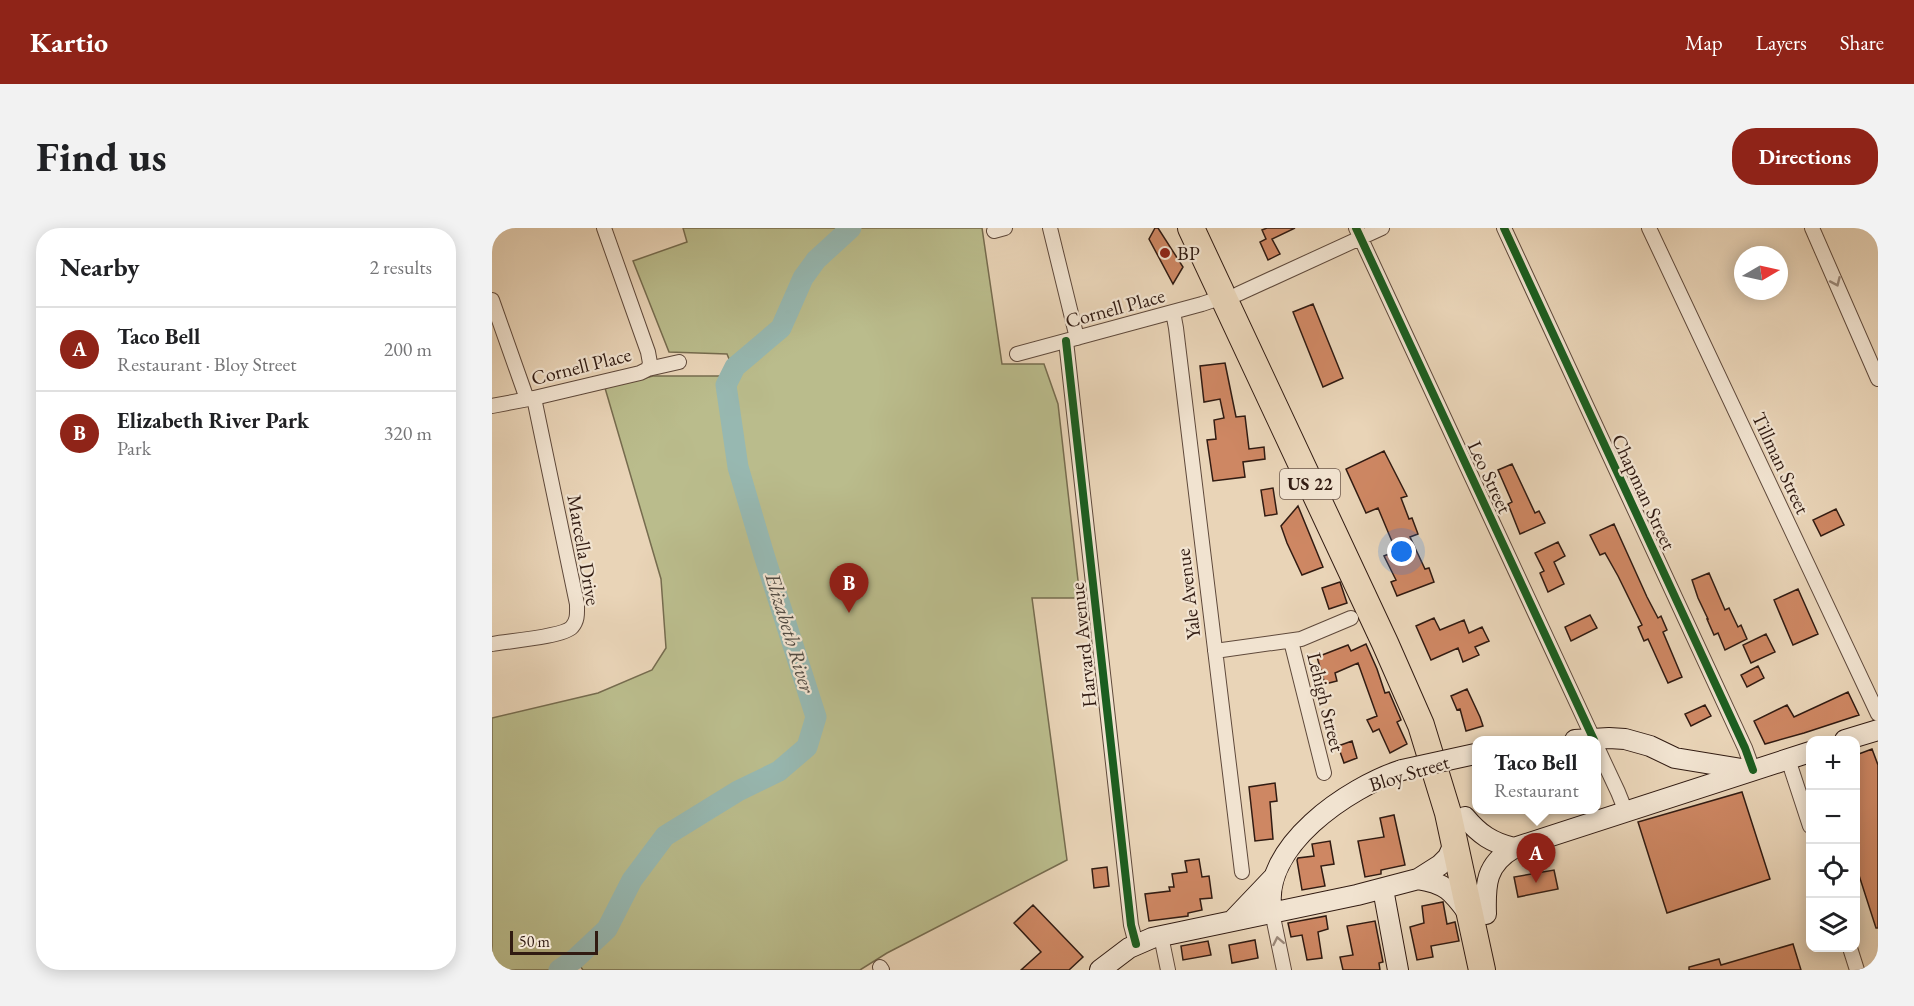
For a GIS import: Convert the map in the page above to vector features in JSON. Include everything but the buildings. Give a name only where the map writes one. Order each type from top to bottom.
[{"type":"highway","name":"US 22","points":[[1191,228],[1231,295],[1424,693],[1440,734],[1465,818],[1478,915],[1482,970]]},
{"type":"highway","name":"US 22","points":[[1208,228],[1231,295],[1410,699],[1435,768],[1455,842],[1498,970]]},
{"type":"street","points":[[604,228],[648,352],[650,363],[648,369]]},
{"type":"street","name":"Harvard Avenue","points":[[1050,228],[1071,339],[1131,925],[1136,944]]},
{"type":"street","name":"Cornell Place","points":[[1017,354],[1231,295],[1358,233],[1382,228]]},
{"type":"street","name":"Chapman Street","points":[[1504,228],[1745,748],[1753,770]]},
{"type":"street","name":"Tillman Street","points":[[1649,228],[1878,714]]},
{"type":"street","points":[[1812,228],[1878,379]]},
{"type":"street","name":"Leo Street","points":[[1358,233],[1587,736]]},
{"type":"street","points":[[492,300],[531,399]]},
{"type":"street","name":"Yale Avenue","points":[[1173,312],[1242,872]]},
{"type":"street","name":"Cornell Place","points":[[492,406],[531,399],[679,362]]},
{"type":"street","name":"Marcella Drive","points":[[492,644],[557,634],[570,630],[577,620],[577,604],[531,399]]},
{"type":"street","points":[[1215,651],[1291,641],[1321,632],[1351,618]]},
{"type":"street","name":"Lehigh Street","points":[[1291,641],[1324,772]]},
{"type":"street","points":[[1860,736],[1878,730]]},
{"type":"street","points":[[1601,739],[1634,741],[1675,758],[1753,770]]},
{"type":"street","points":[[1418,879],[1436,882],[1447,888],[1478,915],[1490,870],[1498,858],[1514,848],[1806,753]]},
{"type":"street","name":"Bloy Street","points":[[1272,912],[1270,896],[1273,878],[1282,860],[1292,846],[1330,808],[1366,785],[1402,770],[1472,755]]},
{"type":"street","points":[[1675,758],[1692,791]]},
{"type":"street","points":[[1788,759],[1806,814]]},
{"type":"street","name":"Leo Street","points":[[1601,764],[1626,812]]},
{"type":"street","points":[[1465,818],[1484,837],[1514,848]]},
{"type":"street","points":[[1100,970],[1136,944],[1161,936],[1383,890],[1418,879],[1448,857],[1455,842]]},
{"type":"street","points":[[1233,920],[1273,878]]},
{"type":"street","points":[[1383,890],[1398,970]]},
{"type":"street","points":[[1272,912],[1284,970]]},
{"type":"street","points":[[1161,936],[1168,970]]},
{"type":"street","points":[[1851,952],[1857,970]]},
{"type":"green space","points":[[683,228],[982,228],[1002,364],[1044,364],[1058,404],[1080,598],[1032,598],[1067,860],[887,953],[860,970],[583,970],[575,959],[559,970],[492,970],[492,718],[598,693],[652,670],[666,648],[661,579],[605,388],[653,376],[736,376],[727,354],[669,352],[633,261],[687,242]]},
{"type":"waterway","name":"Elizabeth River","points":[[559,970],[575,959],[607,929],[632,880],[665,836],[738,791],[779,771],[807,747],[816,717],[738,467],[726,385],[735,367],[781,328],[803,278],[816,260],[851,228]]},
{"type":"cycle path","points":[[1356,228],[1592,736]]},
{"type":"cycle path","points":[[1504,228],[1745,748],[1753,770]]},
{"type":"cycle path","points":[[1066,341],[1131,925],[1136,944]]},
{"type":"place","name":"BP","points":[[1165,253]]},
{"type":"place","name":"Elizabeth River Park","points":[[849,613]]},
{"type":"place","name":"Taco Bell","points":[[1536,883]]}]
